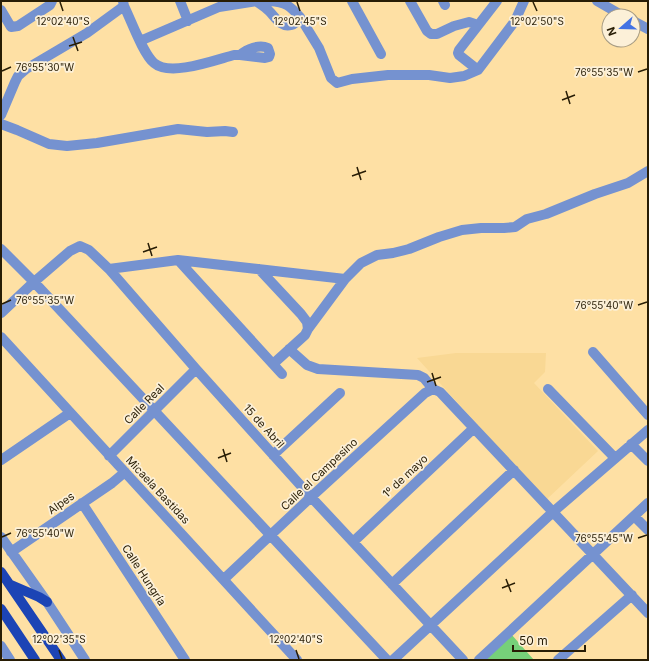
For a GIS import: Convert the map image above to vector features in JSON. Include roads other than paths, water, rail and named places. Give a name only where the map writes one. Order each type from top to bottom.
[{"type":"main road","points":[[1,572],[60,660]]},
{"type":"main road","points":[[9,584],[47,602]]},
{"type":"main road","points":[[1,609],[35,660]]},
{"type":"street","points":[[1,10],[11,27],[18,26],[50,6],[52,1]]},
{"type":"street","points":[[180,1],[188,21]]},
{"type":"street","points":[[140,41],[219,7],[256,1],[268,10],[282,24],[288,26],[294,25],[300,17]]},
{"type":"street","points":[[270,1],[287,4],[300,17],[319,48],[331,78],[337,83],[352,78],[388,75],[429,75],[450,78],[464,76],[478,70],[515,22],[524,1]]},
{"type":"street","points":[[352,1],[381,54]]},
{"type":"street","points":[[410,1],[427,31],[431,34],[437,34],[454,26],[469,22],[478,25]]},
{"type":"street","points":[[478,70],[459,55],[458,50],[497,1]]},
{"type":"street","points":[[597,1],[610,8]]},
{"type":"street","points":[[1,115],[18,76],[26,69],[87,33],[123,4],[146,54],[154,63],[163,68],[185,68],[234,55],[240,55]]},
{"type":"street","points":[[1,124],[49,144],[67,146],[97,143],[178,130],[233,132]]},
{"type":"street","points":[[273,364],[305,336],[308,329],[345,279],[361,263],[377,255],[409,249],[438,237],[462,230],[515,227],[528,219],[546,214],[628,183],[648,171]]},
{"type":"street","name":"15 de Abril","points":[[34,282],[70,251],[80,246],[89,250],[109,269],[273,455],[462,660]]},
{"type":"street","points":[[1,249],[34,282],[388,660]]},
{"type":"street","points":[[109,269],[178,260],[345,279]]},
{"type":"street","points":[[178,260],[282,374]]},
{"type":"street","points":[[259,269],[301,314],[307,322],[308,329]]},
{"type":"street","points":[[1,313],[34,282]]},
{"type":"street","name":"Micaela Bastidas","points":[[1,337],[297,660]]},
{"type":"street","points":[[289,349],[307,365],[318,369],[418,375],[424,378],[433,389],[440,392],[648,613]]},
{"type":"street","points":[[593,352],[648,415]]},
{"type":"street","name":"Calle Real","points":[[109,456],[196,369]]},
{"type":"street","name":"Calle el Campesino","points":[[224,579],[425,393],[433,389]]},
{"type":"street","points":[[548,389],[614,458]]},
{"type":"street","points":[[273,455],[340,393]]},
{"type":"street","points":[[1,460],[70,413]]},
{"type":"street","name":"1º de mayo","points":[[353,542],[474,428]]},
{"type":"street","points":[[393,660],[553,512],[648,430]]},
{"type":"street","points":[[631,444],[648,461]]},
{"type":"street","points":[[392,584],[514,470]]},
{"type":"street","name":"Alpes","points":[[11,552],[112,482],[124,472]]},
{"type":"street","name":"Calle Hungría","points":[[82,503],[185,660]]},
{"type":"street","points":[[479,660],[648,503]]},
{"type":"street","points":[[634,516],[648,530]]},
{"type":"street","points":[[1,537],[47,602],[85,660]]},
{"type":"street","points":[[558,660],[632,595]]},
{"type":"street","points":[[1,646],[10,660]]}]
